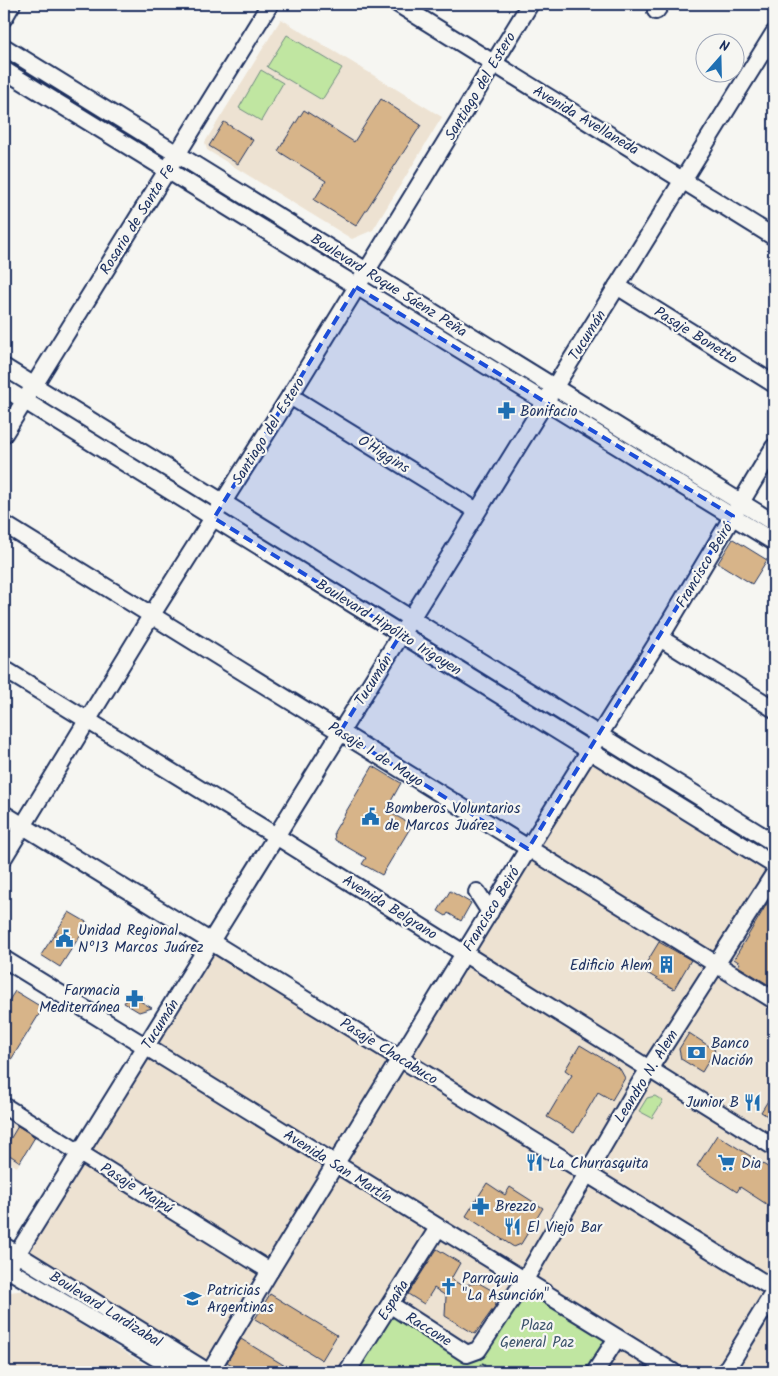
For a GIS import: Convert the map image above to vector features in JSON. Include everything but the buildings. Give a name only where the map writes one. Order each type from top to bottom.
[{"type":"street","points":[[4,18],[12,4]]},
{"type":"street","name":"Rosario de Santa Fe","points":[[4,434],[270,4]]},
{"type":"street","name":"Avenida Avellaneda","points":[[398,4],[774,237]]},
{"type":"street","name":"Santiago del Estero","points":[[4,857],[530,4]]},
{"type":"street","name":"Tucumán","points":[[5,1271],[10,1250],[80,1153],[774,33]]},
{"type":"street","name":"Boulevard Roque Sáenz Peña","points":[[4,47],[554,387],[738,510],[774,542]]},
{"type":"street","name":"Boulevard Roque Sáenz Peña","points":[[4,70],[545,403],[738,510],[774,523]]},
{"type":"street","name":"Pasaje Bonetto","points":[[617,286],[774,384]]},
{"type":"street","name":"Boulevard Hipólito Irigoyen","points":[[4,367],[410,620],[774,843]]},
{"type":"street","name":"Boulevard Hipólito Irigoyen","points":[[4,388],[774,866]]},
{"type":"street","name":"O'Higgins","points":[[290,396],[477,512]]},
{"type":"street","name":"Francisco Beiró","points":[[209,1372],[464,953],[660,638],[774,447]]},
{"type":"street","name":"Pasaje 1 de Mayo","points":[[4,524],[774,1000]]},
{"type":"street","points":[[660,638],[774,710]]},
{"type":"street","name":"Avenida Belgrano","points":[[4,669],[276,836],[774,1147]]},
{"type":"street","name":"Pasaje Chacabuco","points":[[4,814],[774,1290]]},
{"type":"street","name":"Leandro N. Alem","points":[[467,1354],[478,1350],[524,1281],[649,1070],[774,874]]},
{"type":"street","points":[[477,892],[490,912]]},
{"type":"street","name":"Avenida San Martín","points":[[4,959],[673,1372]]},
{"type":"street","name":"Pasaje Maipú","points":[[4,1106],[270,1271]]},
{"type":"street","name":"España","points":[[347,1372],[438,1228]]},
{"type":"street","name":"Boulevard Lardizabal","points":[[10,1250],[209,1372]]},
{"type":"street","name":"Boulevard Lardizabal","points":[[5,1271],[180,1372]]},
{"type":"street","points":[[726,1372],[774,1290]]},
{"type":"street","name":"Raccone","points":[[391,1305],[467,1354]]},
{"type":"street","points":[[595,1372],[617,1338]]},
{"type":"path","points":[[476,1372],[482,1363]]},
{"type":"highlighted area","points":[[356,287],[733,516],[528,849],[340,732],[401,634],[214,518]]},
{"type":"shaded area","points":[[281,19],[442,117],[373,230],[352,239],[207,150],[205,142]]},
{"type":"shaded area","points":[[591,751],[774,865],[774,1372],[208,1372],[17,1253],[211,941],[401,1058]]},
{"type":"shaded area","points":[[13,1121],[35,1136],[17,1167],[4,1159],[4,1136]]},
{"type":"shaded area","points":[[25,1290],[157,1372],[4,1372],[4,1302],[10,1292]]},
{"type":"green space","points":[[287,35],[342,68],[322,100],[267,67]]},
{"type":"green space","points":[[4,54],[774,530],[774,538],[4,62]]},
{"type":"green space","points":[[261,70],[283,83],[261,121],[239,108]]},
{"type":"green space","points":[[655,1096],[663,1101],[652,1118],[639,1111],[647,1098]]},
{"type":"green space","name":"Plaza General Paz","points":[[521,1284],[616,1337],[594,1372],[351,1372],[392,1307],[467,1355]]},
{"type":"place","name":"Bonifacio","points":[[506,411]]},
{"type":"place","name":"Bomberos Voluntarios de Marcos Juárez","points":[[371,817]]},
{"type":"place","name":"Unidad Regional Nº13 Marcos Juárez","points":[[64,939]]},
{"type":"place","name":"Edificio Alem","points":[[666,965]]},
{"type":"place","name":"Farmacia Mediterránea","points":[[134,999]]},
{"type":"place","name":"Banco Nación","points":[[697,1052]]},
{"type":"place","name":"Junior B","points":[[753,1102]]},
{"type":"place","name":"La Churrasquita","points":[[535,1163]]},
{"type":"place","name":"Dia","points":[[727,1163]]},
{"type":"place","name":"Brezzo","points":[[481,1206]]},
{"type":"place","name":"El Viejo Bar","points":[[513,1227]]},
{"type":"place","name":"Parroquia \"La Asunción\"","points":[[448,1287]]},
{"type":"place","name":"Patricias Argentinas","points":[[193,1299]]}]
